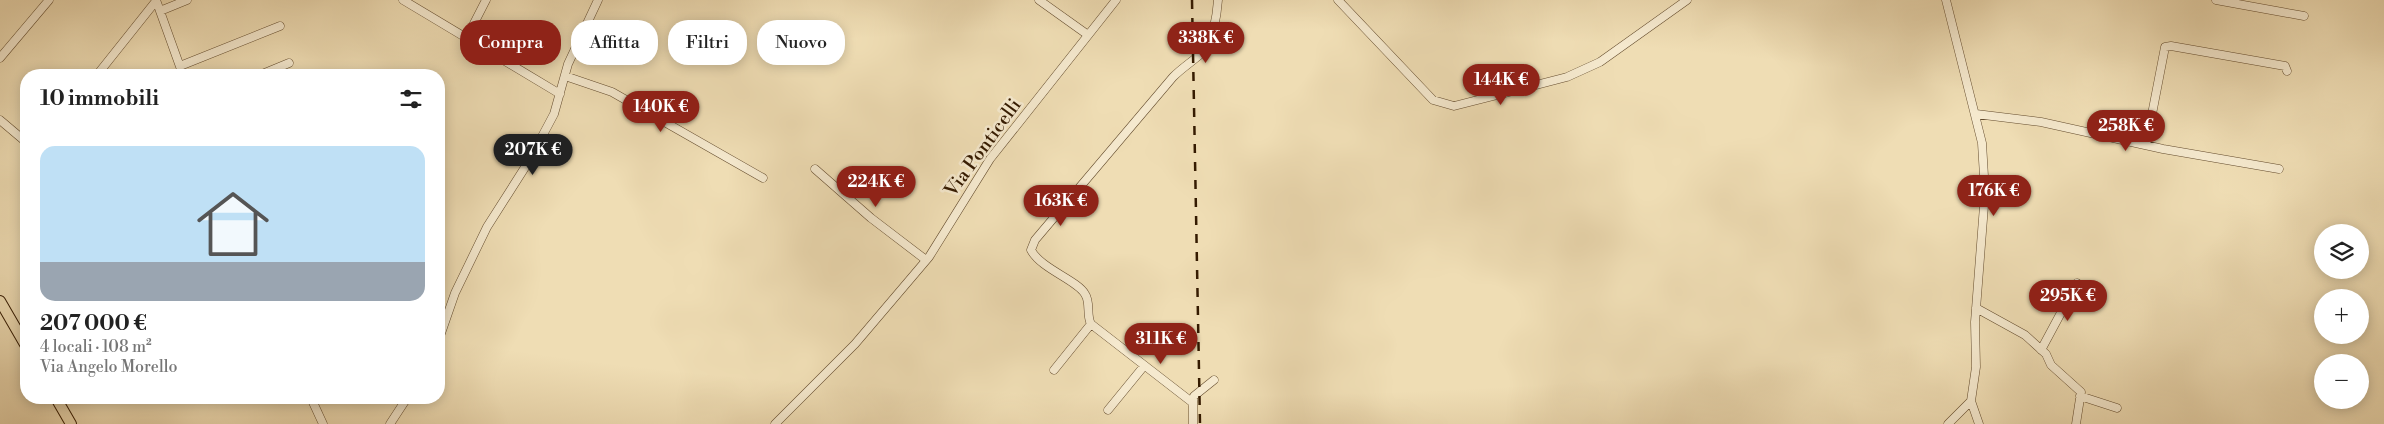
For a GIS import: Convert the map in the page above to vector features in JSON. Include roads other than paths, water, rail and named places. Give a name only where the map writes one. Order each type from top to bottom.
[{"type":"main road","points":[[0,301],[20,336]]},
{"type":"main road","points":[[59,404],[71,424]]},
{"type":"street","points":[[0,58],[49,0]]},
{"type":"street","points":[[156,0],[181,69]]},
{"type":"street","points":[[102,69],[156,0]]},
{"type":"street","points":[[160,11],[187,0]]},
{"type":"street","points":[[403,0],[460,34]]},
{"type":"street","points":[[475,20],[486,0]]},
{"type":"street","points":[[445,321],[455,292],[483,234],[529,161],[554,114],[565,76],[598,0]]},
{"type":"street","points":[[1039,0],[1088,35]]},
{"type":"street","name":"Via Ponticelli","points":[[774,424],[855,344],[926,260],[990,159],[1116,0]]},
{"type":"street","points":[[1193,403],[1091,324],[1088,318],[1088,302],[1084,292],[1037,257],[1033,253],[1032,247],[1044,229],[1173,77],[1188,62],[1204,51],[1213,31],[1218,0]]},
{"type":"street","points":[[1338,0],[1433,100],[1454,106],[1567,77],[1600,62],[1687,0]]},
{"type":"street","points":[[1946,0],[1982,144],[1985,193],[1976,308],[1976,367],[1970,401],[1979,424]]},
{"type":"street","points":[[2216,0],[2304,16]]},
{"type":"street","points":[[180,66],[280,26]]},
{"type":"street","points":[[2146,145],[2165,47],[2171,46],[2285,66],[2287,71]]},
{"type":"street","points":[[274,69],[289,63]]},
{"type":"street","points":[[511,65],[560,94]]},
{"type":"street","points":[[565,76],[612,92],[763,178]]},
{"type":"street","points":[[1976,114],[2041,122],[2146,145],[2279,169]]},
{"type":"street","points":[[0,120],[20,137]]},
{"type":"street","points":[[815,169],[870,218],[926,260]]},
{"type":"street","points":[[2041,350],[2077,283]]},
{"type":"street","points":[[1976,308],[2025,335],[2046,354],[2051,365],[2081,392],[2076,424]]},
{"type":"street","points":[[1054,370],[1091,324]]},
{"type":"street","points":[[1108,410],[1144,366]]},
{"type":"street","points":[[1194,424],[1194,396],[1214,380]]},
{"type":"street","points":[[2080,396],[2117,408]]},
{"type":"street","points":[[1948,424],[1970,401]]},
{"type":"street","points":[[314,404],[323,424]]},
{"type":"street","points":[[390,424],[403,404]]},
{"type":"railway","points":[[1192,0],[1200,424]]}]
